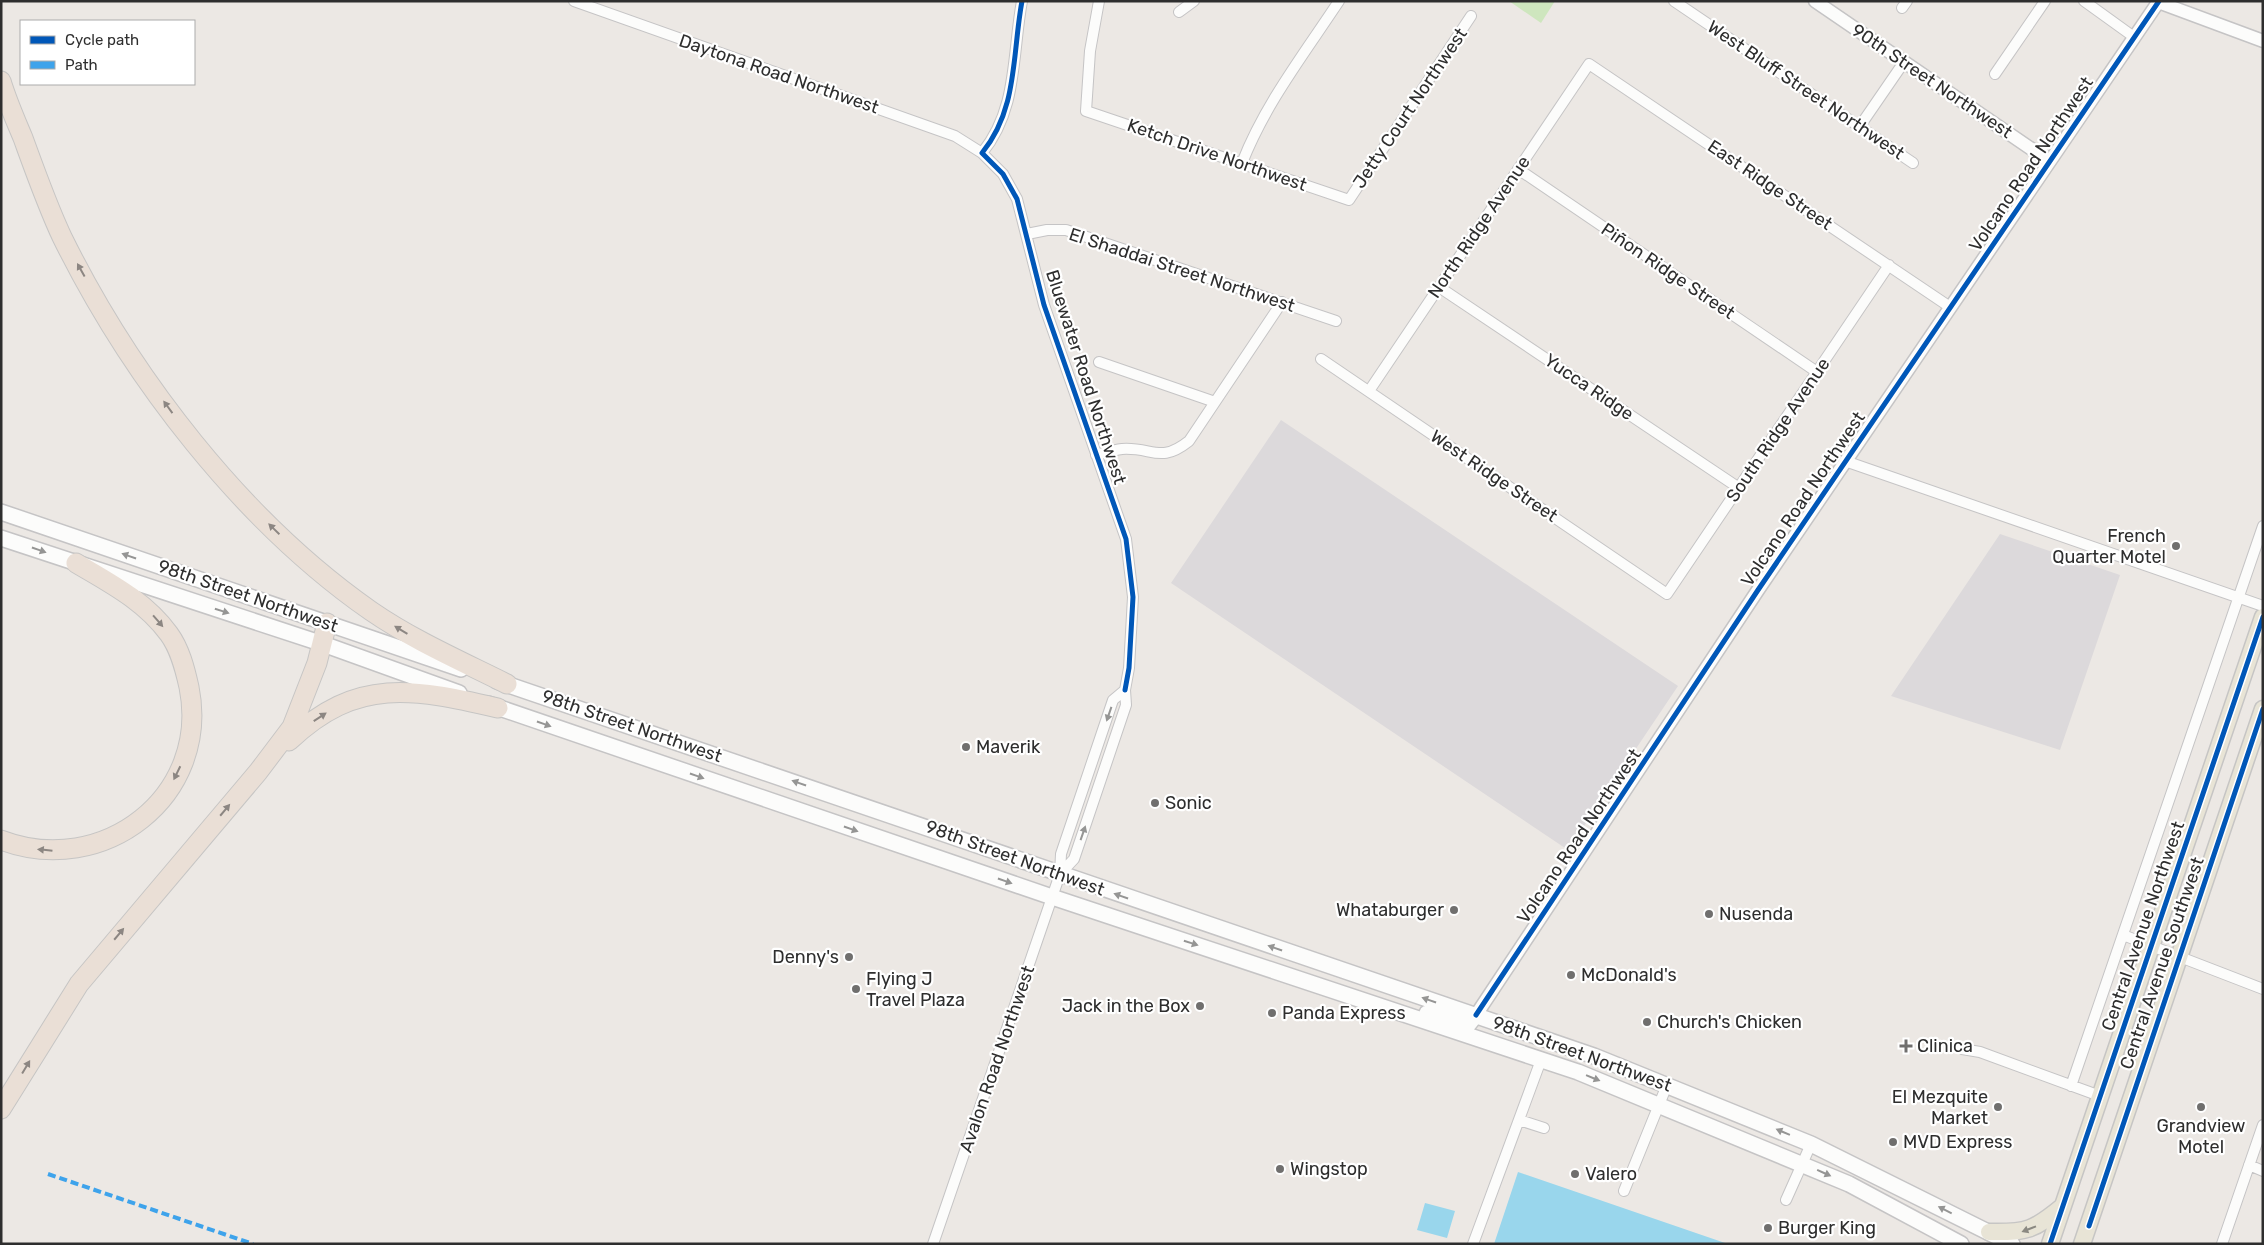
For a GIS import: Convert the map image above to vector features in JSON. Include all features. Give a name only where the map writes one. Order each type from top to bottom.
[{"type":"highway","points":[[1,81],[39,183],[62,237],[114,330],[178,420],[212,463],[258,514],[298,551],[370,610],[418,640],[507,684]]},
{"type":"highway","points":[[1,840],[16,845],[60,851],[90,846],[119,836],[133,826],[165,795],[178,773],[187,749],[191,724],[191,698],[186,673],[169,635],[140,603],[76,563]]},
{"type":"highway","points":[[1,1109],[79,984],[258,772],[292,727],[308,691],[323,644],[327,623]]},
{"type":"highway","points":[[258,772],[303,728],[317,718],[349,701],[377,693],[421,692],[498,708]]},
{"type":"main road","name":"98th Street Northwest","points":[[1,512],[1586,1053],[1811,1144],[2012,1244]]},
{"type":"main road","name":"98th Street Northwest","points":[[1,538],[323,644],[498,708],[1392,1012],[1541,1060],[1802,1163],[1849,1184],[1961,1244]]},
{"type":"main road","name":"Central Avenue Northwest","points":[[2050,1244],[2263,617]]},
{"type":"main road","name":"Central Avenue Southwest","points":[[2082,1244],[2263,709]]},
{"type":"main road","points":[[1392,1012],[1412,1008],[1468,1025],[1476,1015]]},
{"type":"main road","points":[[1498,1046],[1524,1045],[1575,1064]]},
{"type":"main road","points":[[1989,1232],[2019,1233],[2040,1225],[2063,1206]]},
{"type":"main road","points":[[2088,1226],[2089,1244]]},
{"type":"street","name":"Daytona Road Northwest","points":[[574,1],[954,136],[982,153]]},
{"type":"street","points":[[982,153],[1001,124],[1009,101],[1022,1]]},
{"type":"street","name":"Ketch Drive Northwest","points":[[1099,1],[1090,51],[1086,111],[1349,200]]},
{"type":"street","points":[[1179,12],[1194,1]]},
{"type":"street","points":[[1242,163],[1253,136],[1285,80],[1339,1]]},
{"type":"street","name":"West Bluff Street Northwest","points":[[1674,1],[1913,163]]},
{"type":"street","name":"90th Street Northwest","points":[[1815,1],[2048,161]]},
{"type":"street","points":[[1995,74],[2045,1]]},
{"type":"street","points":[[2084,1],[2134,37]]},
{"type":"street","points":[[2159,2],[2263,40]]},
{"type":"street","name":"Volcano Road Northwest","points":[[1476,1015],[1845,462],[2048,161],[2159,2]]},
{"type":"street","name":"Jetty Court Northwest","points":[[1349,200],[1471,16]]},
{"type":"street","points":[[1860,126],[1904,62]]},
{"type":"street","name":"North Ridge Avenue","points":[[1369,391],[1589,64]]},
{"type":"street","name":"East Ridge Street","points":[[1589,64],[1950,307]]},
{"type":"street","name":"Bluewater Road Northwest","points":[[982,153],[1003,174],[1017,199],[1044,305],[1126,539],[1133,598],[1129,668],[1125,690],[1126,706],[1074,859],[1060,874]]},
{"type":"street","name":"Piñon Ridge Street","points":[[1518,169],[1817,372]]},
{"type":"street","name":"El Shaddai Street Northwest","points":[[1027,234],[1047,230],[1066,230],[1336,321]]},
{"type":"street","name":"South Ridge Avenue","points":[[1667,594],[1888,265]]},
{"type":"street","name":"Yucca Ridge","points":[[1439,286],[1739,488]]},
{"type":"street","points":[[1096,455],[1121,449],[1142,450],[1161,455],[1177,451],[1189,442],[1282,302]]},
{"type":"street","name":"West Ridge Street","points":[[1321,359],[1667,594]]},
{"type":"street","points":[[1099,362],[1215,402]]},
{"type":"street","points":[[1845,462],[2263,606]]},
{"type":"street","name":"Central Avenue Northwest","points":[[2071,1086],[2263,526]]},
{"type":"street","name":"Avalon Road Northwest","points":[[933,1244],[1060,874]]},
{"type":"street","points":[[2123,935],[2263,989]]},
{"type":"street","points":[[1962,1049],[1980,1052],[2100,1096]]},
{"type":"street","points":[[1473,1244],[1541,1060],[1575,1064],[1586,1053]]},
{"type":"street","points":[[1624,1191],[1667,1085]]},
{"type":"street","points":[[1519,1120],[1544,1128]]},
{"type":"street","points":[[2222,1244],[2263,1125]]},
{"type":"street","points":[[1786,1200],[1811,1144]]},
{"type":"street","points":[[2249,1165],[2263,1171]]},
{"type":"shaded area","points":[[1281,420],[1678,686],[1568,850],[1171,583]]},
{"type":"shaded area","points":[[2000,534],[2120,575],[2060,750],[1891,696]]},
{"type":"green space","points":[[1509,1],[1555,1],[1541,23]]},
{"type":"water","points":[[1518,1172],[1728,1244],[1494,1244]]},
{"type":"water","points":[[1425,1203],[1455,1211],[1447,1238],[1417,1230]]},
{"type":"marked path","points":[[48,1174],[253,1244]]},
{"type":"cycle path","points":[[1022,1],[1008,100],[994,136],[982,153],[1003,174],[1017,199],[1044,305],[1126,539],[1133,597],[1129,668],[1125,690]]},
{"type":"cycle path","points":[[1476,1015],[1758,590],[2159,1]]},
{"type":"cycle path","points":[[2050,1244],[2263,617]]},
{"type":"cycle path","points":[[2089,1226],[2263,709]]},
{"type":"place","name":"French Quarter Motel","points":[[2176,546]]},
{"type":"place","name":"Maverik","points":[[966,747]]},
{"type":"place","name":"Sonic","points":[[1155,803]]},
{"type":"place","name":"Whataburger","points":[[1454,910]]},
{"type":"place","name":"Nusenda","points":[[1709,914]]},
{"type":"place","name":"Denny's","points":[[849,957]]},
{"type":"place","name":"McDonald's","points":[[1571,975]]},
{"type":"place","name":"Flying J Travel Plaza","points":[[856,989]]},
{"type":"place","name":"Jack in the Box","points":[[1200,1006]]},
{"type":"place","name":"Panda Express","points":[[1272,1013]]},
{"type":"place","name":"Church's Chicken","points":[[1647,1022]]},
{"type":"place","name":"Clinica","points":[[1906,1046]]},
{"type":"place","name":"El Mezquite Market","points":[[1998,1107]]},
{"type":"place","name":"Grandview Motel","points":[[2201,1107]]},
{"type":"place","name":"MVD Express","points":[[1893,1142]]},
{"type":"place","name":"Wingstop","points":[[1280,1169]]},
{"type":"place","name":"Valero","points":[[1575,1174]]},
{"type":"place","name":"Burger King","points":[[1768,1228]]}]
